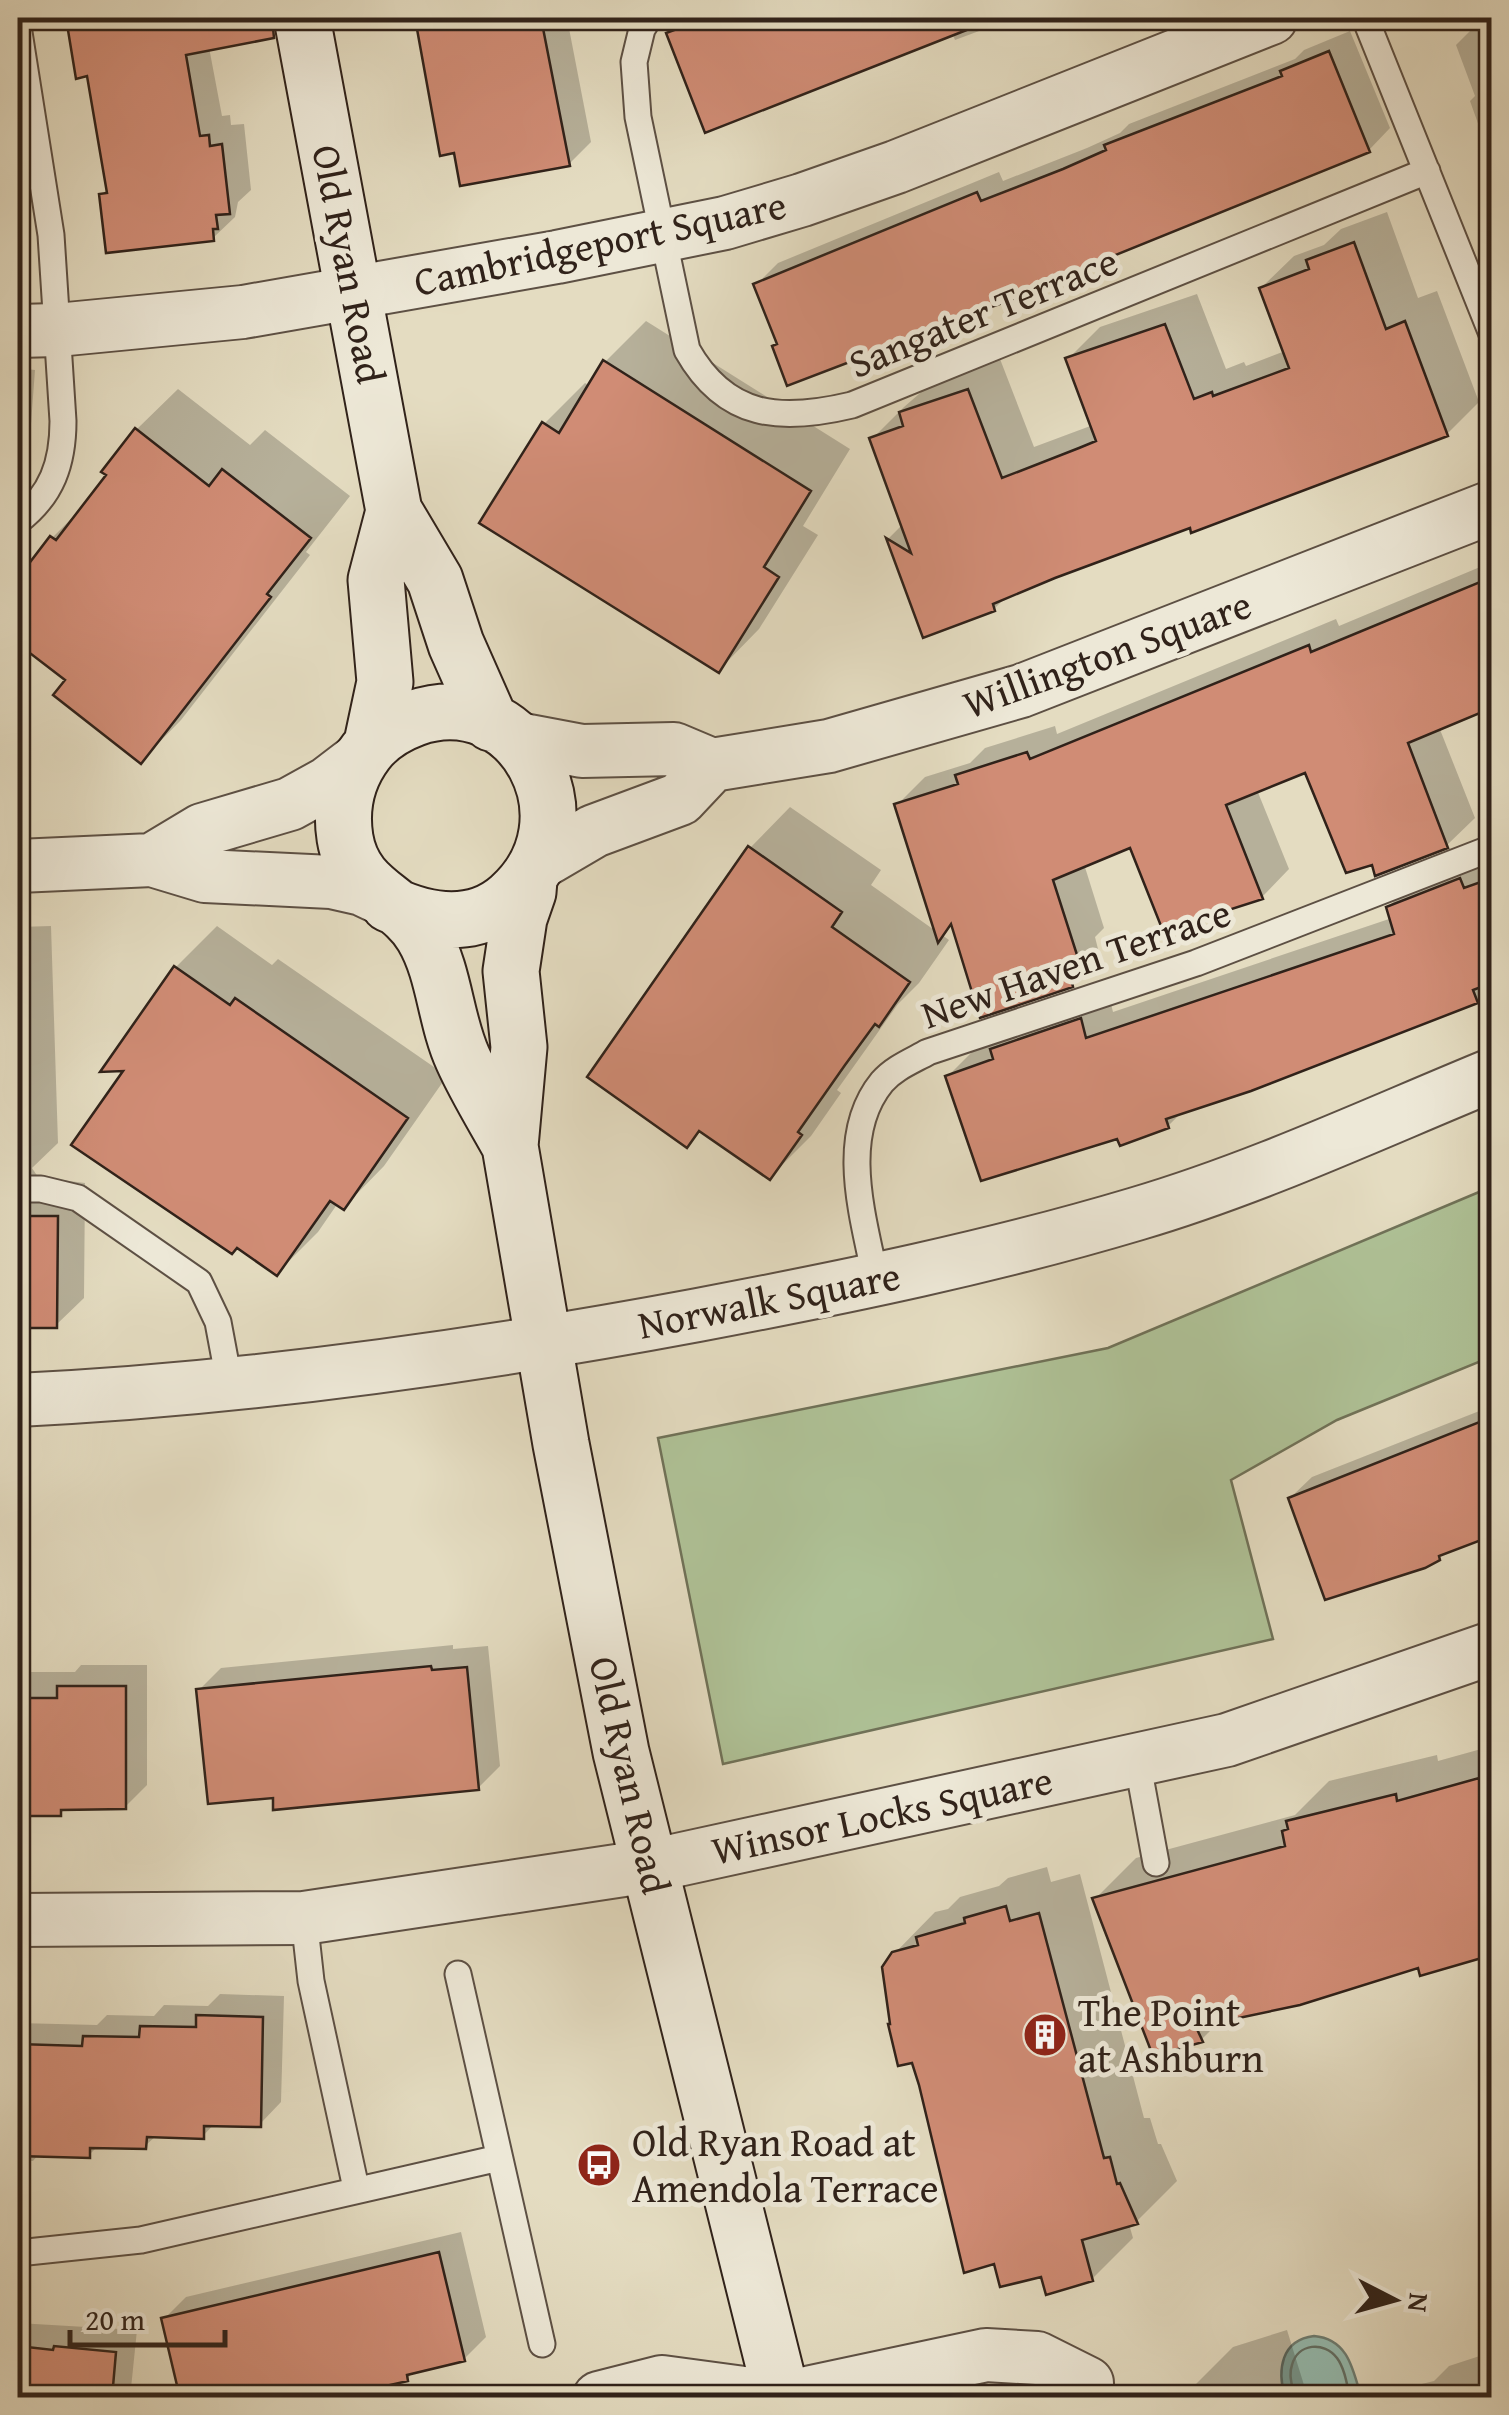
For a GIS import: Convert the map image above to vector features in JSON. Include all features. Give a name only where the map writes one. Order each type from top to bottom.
[{"type":"street","name":"Old Ryan Road","points":[[302,18],[394,511],[435,580],[456,644],[502,730],[537,767],[548,794],[550,822],[545,851],[532,872],[516,930],[511,971],[519,1047],[510,1146],[560,1444],[621,1752],[782,2398]]},
{"type":"street","name":"Cambridgeport Square","points":[[37,330],[243,312],[661,238],[766,212],[852,183],[1271,18]]},
{"type":"street","name":"Willington Square","points":[[502,730],[582,751],[674,749],[712,765],[829,746],[1021,692],[1492,507]]},
{"type":"street","name":"Old Ryan Road","points":[[394,511],[376,580],[385,682],[367,750],[348,783],[342,812],[345,842],[356,870],[385,901],[410,916],[424,938],[462,1057],[510,1146]]},
{"type":"street","points":[[152,860],[202,830],[290,804],[328,782],[398,724],[428,714],[460,713],[502,730]]},
{"type":"street","points":[[18,866],[152,860],[206,876],[331,882],[362,889],[417,917],[448,921],[479,916],[506,902],[532,872],[594,831],[680,799],[712,765]]},
{"type":"street","name":"Norwalk Square","points":[[18,1400],[230,1386],[544,1344],[876,1280],[1020,1247],[1140,1213],[1280,1162],[1492,1075]]},
{"type":"street","name":"Winsor Locks Square","points":[[18,1920],[304,1918],[650,1866],[1226,1740],[1492,1648]]},
{"type":"street","points":[[599,2398],[662,2382],[782,2398],[986,2355],[1038,2358],[1087,2390]]},
{"type":"lane","name":"Sangater Terrace","points":[[649,18],[642,29],[634,62],[638,117],[687,350],[700,373],[746,408],[780,415],[816,414],[852,406],[1427,170]]},
{"type":"lane","points":[[1365,18],[1492,334]]},
{"type":"lane","points":[[18,29],[52,234],[37,330],[63,448],[56,476],[32,510],[18,521]]},
{"type":"lane","name":"New Haven Terrace","points":[[876,1280],[858,1177],[859,1138],[870,1102],[882,1082],[899,1068],[928,1052],[1196,962],[1492,848]]},
{"type":"lane","points":[[18,1189],[40,1188],[78,1198],[199,1282],[218,1322],[230,1386]]},
{"type":"lane","points":[[1137,1760],[1156,1863]]},
{"type":"lane","points":[[304,1918],[312,1981],[356,2188]]},
{"type":"lane","points":[[458,1974],[542,2344]]},
{"type":"lane","points":[[18,2253],[141,2240],[498,2158]]},
{"type":"green space","points":[[1491,1187],[1491,1357],[1337,1420],[1231,1480],[1273,1639],[723,1764],[658,1438],[1108,1348]]},
{"type":"water","points":[[1314,2336],[1342,2349],[1352,2366],[1361,2397],[1285,2397],[1284,2358],[1294,2343]]},
{"type":"building","points":[[66,18],[272,18],[274,38],[186,55],[200,136],[209,135],[210,146],[222,144],[230,214],[216,215],[218,229],[213,229],[214,241],[106,253],[99,194],[107,193],[87,76],[76,79]]},
{"type":"building","points":[[415,18],[541,18],[570,166],[460,186],[454,153],[440,156]]},
{"type":"building","points":[[711,18],[716,29],[748,18],[992,20],[705,133],[666,33]]},
{"type":"building","points":[[1329,51],[1370,152],[1081,269],[1084,274],[1040,292],[944,324],[947,333],[884,360],[881,350],[787,386],[772,346],[777,344],[753,284],[977,192],[981,201],[1063,169],[1106,150],[1104,145],[1282,76],[1280,71]]},
{"type":"building","points":[[1354,242],[1386,329],[1405,321],[1448,436],[1191,533],[1190,528],[1055,578],[993,604],[995,611],[923,638],[886,538],[911,553],[869,438],[903,426],[899,412],[968,389],[1002,478],[1096,441],[1065,358],[1165,324],[1194,399],[1212,392],[1213,396],[1289,368],[1259,288],[1309,269],[1306,260]]},
{"type":"building","points":[[603,360],[811,491],[764,567],[779,577],[719,673],[479,523],[542,422],[559,433]]},
{"type":"building","points":[[135,428],[209,486],[222,469],[311,538],[267,594],[271,597],[141,764],[53,695],[65,680],[18,644],[18,578],[50,536],[56,540],[106,475],[101,472]]},
{"type":"building","points":[[1492,577],[1492,708],[1408,743],[1448,848],[1375,876],[1372,865],[1346,873],[1305,773],[1226,805],[1263,899],[1163,931],[1130,848],[1053,880],[1078,958],[1067,961],[1073,987],[980,1018],[951,924],[938,943],[894,804],[958,784],[955,775],[1027,752],[1030,759],[1309,645],[1311,652]]},
{"type":"building","points":[[748,846],[842,912],[832,927],[910,982],[879,1027],[875,1024],[845,1065],[770,1180],[699,1131],[687,1148],[587,1077]]},
{"type":"building","points":[[1460,878],[1464,888],[1492,878],[1492,983],[1473,990],[1478,1003],[1251,1091],[1166,1119],[1169,1128],[1120,1146],[1117,1139],[981,1181],[945,1076],[993,1059],[990,1049],[1081,1018],[1086,1038],[1394,934],[1386,907]]},
{"type":"building","points":[[174,966],[230,1005],[235,998],[408,1118],[344,1210],[330,1201],[277,1276],[237,1248],[232,1254],[71,1145],[123,1071],[100,1072]]},
{"type":"building","points":[[18,1216],[58,1216],[57,1328],[18,1328]]},
{"type":"building","points":[[1492,1417],[1492,1536],[1439,1556],[1440,1560],[1425,1568],[1325,1600],[1288,1498]]},
{"type":"building","points":[[431,1666],[432,1670],[467,1667],[479,1790],[273,1810],[273,1798],[208,1804],[196,1689]]},
{"type":"building","points":[[57,1686],[126,1686],[126,1809],[61,1810],[61,1816],[18,1816],[18,1698],[57,1698]]},
{"type":"building","points":[[1479,1778],[1482,1791],[1492,1789],[1492,1955],[1420,1976],[1418,1968],[1300,2005],[1196,2027],[1203,2042],[1153,2056],[1092,1898],[1285,1846],[1282,1831],[1288,1829],[1286,1821],[1396,1794],[1397,1801]]},
{"type":"building","points":[[1006,1906],[1010,1921],[1039,1913],[1104,2158],[1110,2157],[1117,2184],[1120,2183],[1138,2224],[1082,2240],[1093,2281],[1046,2295],[1041,2277],[1000,2287],[994,2264],[964,2273],[912,2063],[898,2066],[888,2024],[882,1967],[892,1952],[918,1945],[916,1937]]},
{"type":"building","points":[[196,2015],[263,2017],[261,2127],[204,2126],[204,2139],[147,2137],[146,2149],[90,2148],[90,2158],[18,2156],[18,2044],[82,2046],[83,2036],[139,2037],[140,2026],[196,2027]]},
{"type":"building","points":[[439,2252],[465,2361],[407,2375],[408,2381],[350,2394],[349,2388],[309,2398],[180,2398],[161,2318]]},
{"type":"building","points":[[18,2346],[116,2352],[112,2398],[18,2398]]},
{"type":"place","name":"The Point at Ashburn","points":[[1045,2035]]},
{"type":"place","name":"Old Ryan Road at Amendola Terrace","points":[[599,2165]]}]
